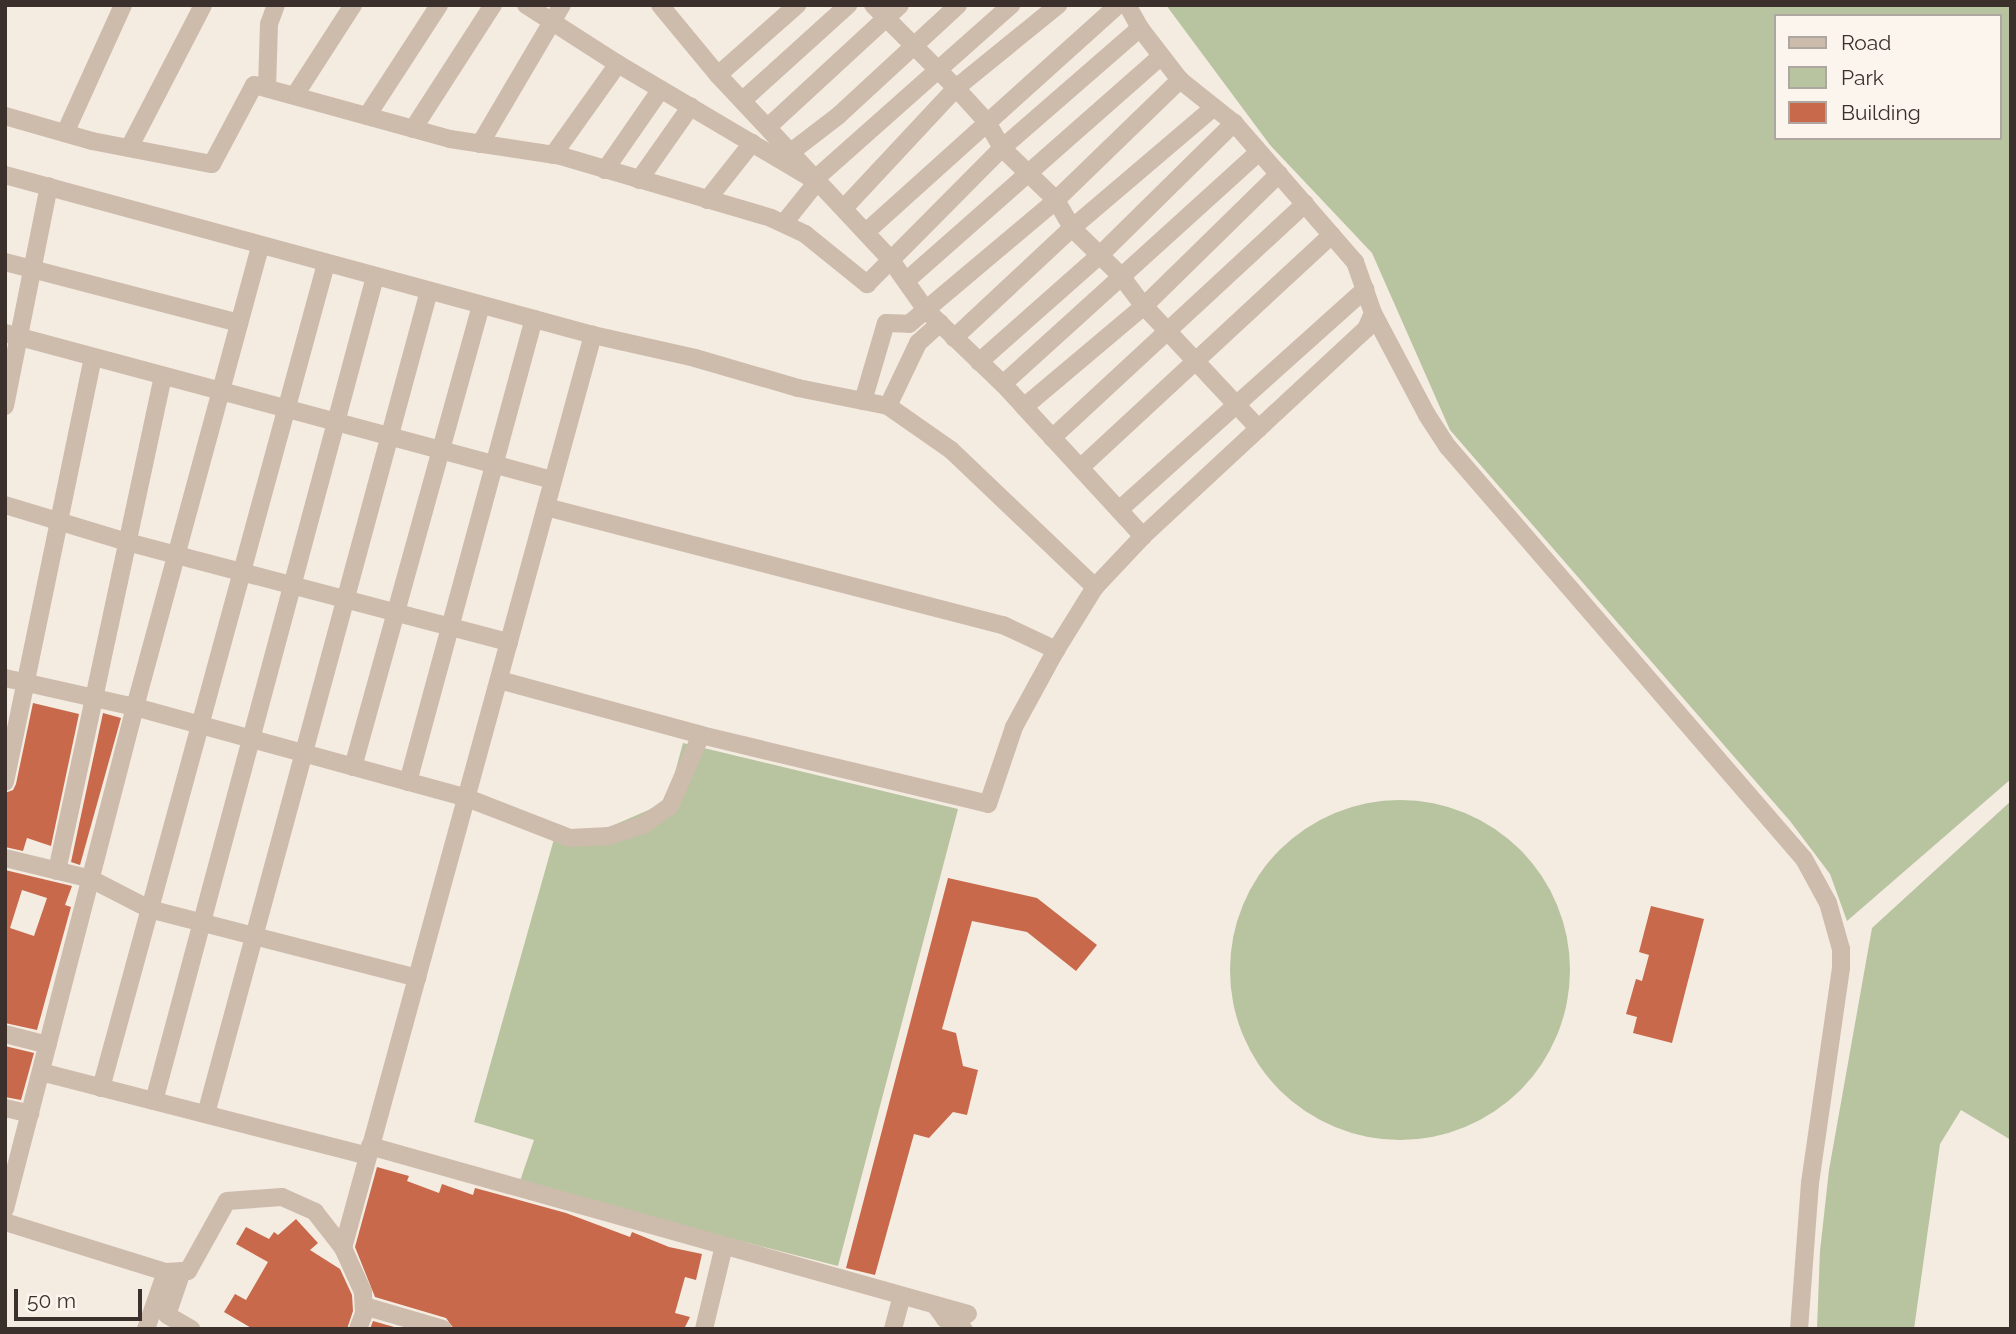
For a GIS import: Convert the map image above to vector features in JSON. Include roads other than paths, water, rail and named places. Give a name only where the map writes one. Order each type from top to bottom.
[{"type":"street","points":[[65,133],[123,5]]},
{"type":"street","points":[[129,148],[203,5]]},
{"type":"street","points":[[267,88],[269,24],[276,5]]},
{"type":"street","points":[[295,95],[353,5]]},
{"type":"street","points":[[367,116],[439,5]]},
{"type":"street","points":[[413,129],[493,5]]},
{"type":"street","points":[[527,5],[618,64],[815,182],[845,207],[890,259],[926,310],[1003,384],[1143,536]]},
{"type":"street","points":[[480,144],[562,5]]},
{"type":"street","points":[[660,5],[718,75],[769,126],[815,182]]},
{"type":"street","points":[[718,75],[797,5]]},
{"type":"street","points":[[743,100],[848,5]]},
{"type":"street","points":[[769,126],[880,12],[900,5]]},
{"type":"street","points":[[791,152],[838,115],[958,5]]},
{"type":"street","points":[[783,223],[815,182],[1011,5]]},
{"type":"street","points":[[845,207],[956,88],[1058,5]]},
{"type":"street","points":[[866,232],[1118,5]]},
{"type":"street","points":[[1127,5],[1140,28],[1180,80],[1212,109],[1234,123],[1355,262],[1373,313],[1427,415],[1448,447],[1804,859],[1828,903],[1841,949],[1841,968],[1810,1183],[1799,1329]]},
{"type":"street","points":[[880,12],[915,44],[987,122],[1002,148],[1056,201],[1072,228],[1121,276],[1144,306],[1259,429]]},
{"type":"street","points":[[5,116],[129,148],[212,164],[254,85],[413,129],[480,144],[553,155],[783,223],[805,234],[867,284],[1002,148],[1140,28]]},
{"type":"street","points":[[906,281],[1161,56]]},
{"type":"street","points":[[553,155],[618,64]]},
{"type":"street","points":[[863,401],[884,326],[890,323],[905,326],[926,310],[1056,201],[1180,80]]},
{"type":"street","points":[[606,170],[661,89]]},
{"type":"street","points":[[639,180],[691,106]]},
{"type":"street","points":[[954,338],[1072,228],[1212,109]]},
{"type":"street","points":[[979,362],[1099,256],[1234,123]]},
{"type":"street","points":[[707,200],[752,143]]},
{"type":"street","points":[[1003,384],[1259,152]]},
{"type":"street","points":[[1024,407],[1144,306],[1279,174]]},
{"type":"street","points":[[5,175],[481,306],[695,358],[798,388],[888,406],[951,450],[1095,587]]},
{"type":"street","points":[[5,407],[12,335],[33,269],[48,186]]},
{"type":"street","points":[[1052,438],[1304,204]]},
{"type":"street","points":[[1080,468],[1198,362],[1332,235]]},
{"type":"street","points":[[5,1209],[8,1183],[30,1114],[135,707],[260,246]]},
{"type":"street","points":[[5,262],[239,323]]},
{"type":"street","points":[[101,1088],[326,264]]},
{"type":"street","points":[[154,1101],[375,277]]},
{"type":"street","points":[[1119,510],[1238,406],[1365,289]]},
{"type":"street","points":[[206,1114],[429,291]]},
{"type":"street","points":[[354,767],[481,306]]},
{"type":"street","points":[[499,680],[701,736],[988,804],[1014,727],[1056,650],[1095,587],[1143,536],[1366,329],[1373,313]]},
{"type":"street","points":[[408,782],[497,464],[534,319]]},
{"type":"street","points":[[888,406],[918,343],[940,323]]},
{"type":"street","points":[[12,335],[552,480]]},
{"type":"street","points":[[344,1248],[368,1151],[593,335]]},
{"type":"street","points":[[5,782],[93,357]]},
{"type":"street","points":[[57,871],[163,376]]},
{"type":"street","points":[[5,505],[127,542],[509,642]]},
{"type":"street","points":[[546,507],[1003,625],[1056,650]]},
{"type":"street","points":[[5,678],[135,707],[408,782],[467,799],[570,838],[609,836],[643,825],[670,807],[701,736]]},
{"type":"street","points":[[5,858],[91,879],[149,909],[417,978]]},
{"type":"street","points":[[5,1034],[48,1045]]},
{"type":"street","points":[[41,1072],[368,1151],[724,1246],[936,1305],[945,1319],[966,1321]]},
{"type":"street","points":[[5,1108],[30,1114]]},
{"type":"street","points":[[5,1223],[174,1272],[188,1271],[227,1201],[282,1197],[315,1212],[344,1248],[363,1292],[358,1329]]},
{"type":"street","points":[[704,1329],[724,1246]]},
{"type":"street","points":[[146,1329],[174,1272]]},
{"type":"street","points":[[174,1272],[167,1315],[191,1329]]},
{"type":"street","points":[[893,1329],[902,1296]]},
{"type":"street","points":[[363,1306],[443,1329]]}]
